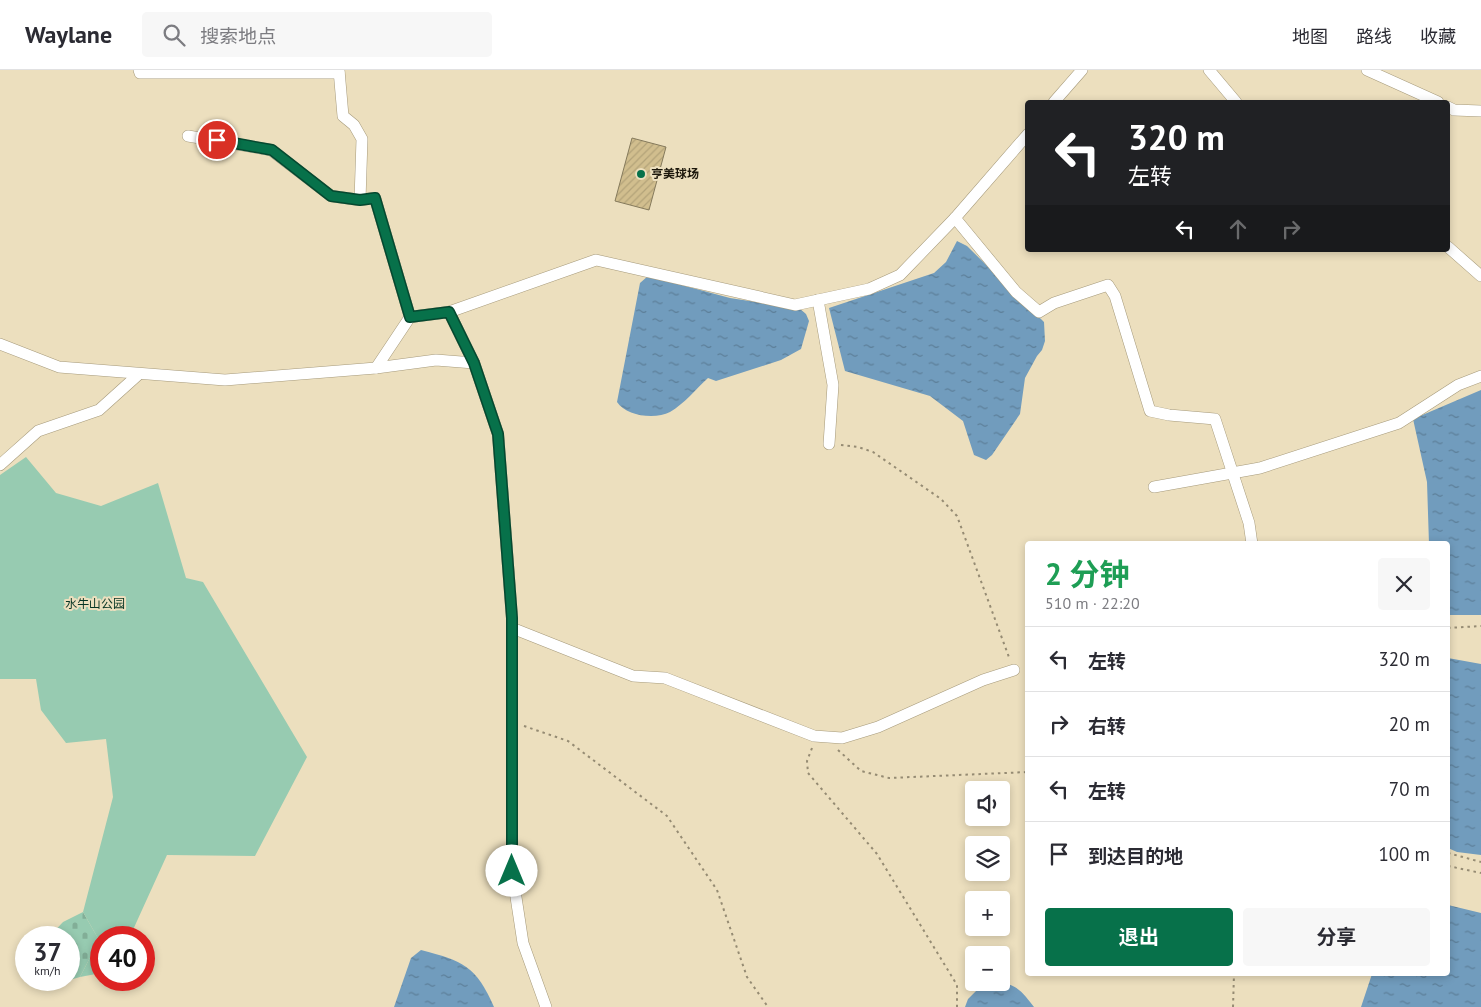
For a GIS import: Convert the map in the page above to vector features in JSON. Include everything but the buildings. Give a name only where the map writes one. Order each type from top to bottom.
[{"type":"street","points":[[138,70],[140,74],[339,72],[343,116],[354,125],[362,139],[360,200]]},
{"type":"street","points":[[1056,100],[1082,70]]},
{"type":"street","points":[[1209,70],[1234,100]]},
{"type":"street","points":[[1367,70],[1434,100]]},
{"type":"street","points":[[1450,108],[1454,110],[1481,111]]},
{"type":"street","points":[[188,136],[272,150],[331,196],[360,200],[375,198],[410,317]]},
{"type":"street","points":[[376,368],[410,317],[449,312],[596,260],[795,305],[869,289],[900,275],[955,218],[1025,137]]},
{"type":"street","points":[[955,218],[1016,292],[1039,312],[1054,303],[1108,285],[1115,296],[1150,411],[1169,416],[1215,419],[1249,524],[1252,541]]},
{"type":"street","points":[[1450,249],[1481,276]]},
{"type":"street","points":[[818,300],[833,385],[829,444]]},
{"type":"street","points":[[449,312],[474,363],[498,434],[512,628],[512,871],[523,943],[546,1007]]},
{"type":"street","points":[[0,344],[59,367],[225,380],[376,368],[436,360],[474,363]]},
{"type":"street","points":[[0,465],[38,431],[99,410],[139,374]]},
{"type":"street","points":[[1154,487],[1260,468],[1398,423],[1458,385],[1481,376]]},
{"type":"street","points":[[512,628],[633,676],[665,678],[819,737],[842,738],[878,727],[983,680],[1014,670]]},
{"type":"path","points":[[829,444],[858,447],[873,452],[941,499],[956,516],[1014,670]]},
{"type":"path","points":[[1450,628],[1481,626]]},
{"type":"path","points":[[512,722],[568,741],[666,816],[717,890],[747,977],[768,1007]]},
{"type":"path","points":[[957,1007],[957,985],[886,868],[877,854],[808,773],[807,761],[819,737],[862,771],[889,778],[1025,772]]},
{"type":"path","points":[[1450,854],[1481,862]]},
{"type":"path","points":[[1450,866],[1481,873]]},
{"type":"path","points":[[1234,976],[1234,1007]]},
{"type":"green space","name":"水牛山公园","points":[[26,457],[56,493],[101,506],[158,483],[186,578],[203,582],[307,757],[255,856],[167,855],[135,926],[91,926],[83,912],[113,797],[106,739],[66,743],[41,710],[36,679],[0,679],[0,475]]},
{"type":"green space","points":[[83,912],[91,926],[90,958],[80,977],[80,926],[59,926],[63,922]]},
{"type":"green space","name":"水牛山公园","points":[[90,958],[90,975],[80,977]]},
{"type":"water","points":[[957,241],[967,246],[1044,322],[1045,341],[1042,350],[1025,378],[1020,414],[992,455],[986,460],[974,455],[963,421],[930,396],[845,371],[829,308],[934,273],[946,262]]},
{"type":"water","points":[[648,276],[730,298],[800,309],[806,314],[809,321],[801,349],[781,360],[716,381],[708,378],[670,412],[649,416],[627,411],[617,402],[640,283]]},
{"type":"water","points":[[1481,390],[1481,615],[1450,615],[1450,541],[1429,541],[1427,482],[1413,419]]},
{"type":"water","points":[[1450,658],[1481,664],[1481,855],[1457,852],[1450,849]]},
{"type":"water","points":[[1450,905],[1481,913],[1481,1007],[1361,1007],[1371,976],[1450,976]]},
{"type":"water","points":[[421,950],[448,958],[466,967],[481,982],[494,1007],[394,1007],[411,958]]},
{"type":"water","points":[[1010,985],[1018,989],[1034,1007],[965,1007],[968,999],[976,991],[1010,991]]},
{"type":"place","name":"亨美球场","points":[[641,174]]},
{"type":"route","points":[[217,140],[272,150],[294,165],[331,196],[360,200],[375,198],[410,317],[449,312],[474,363],[498,434],[512,618],[512,871]]}]
